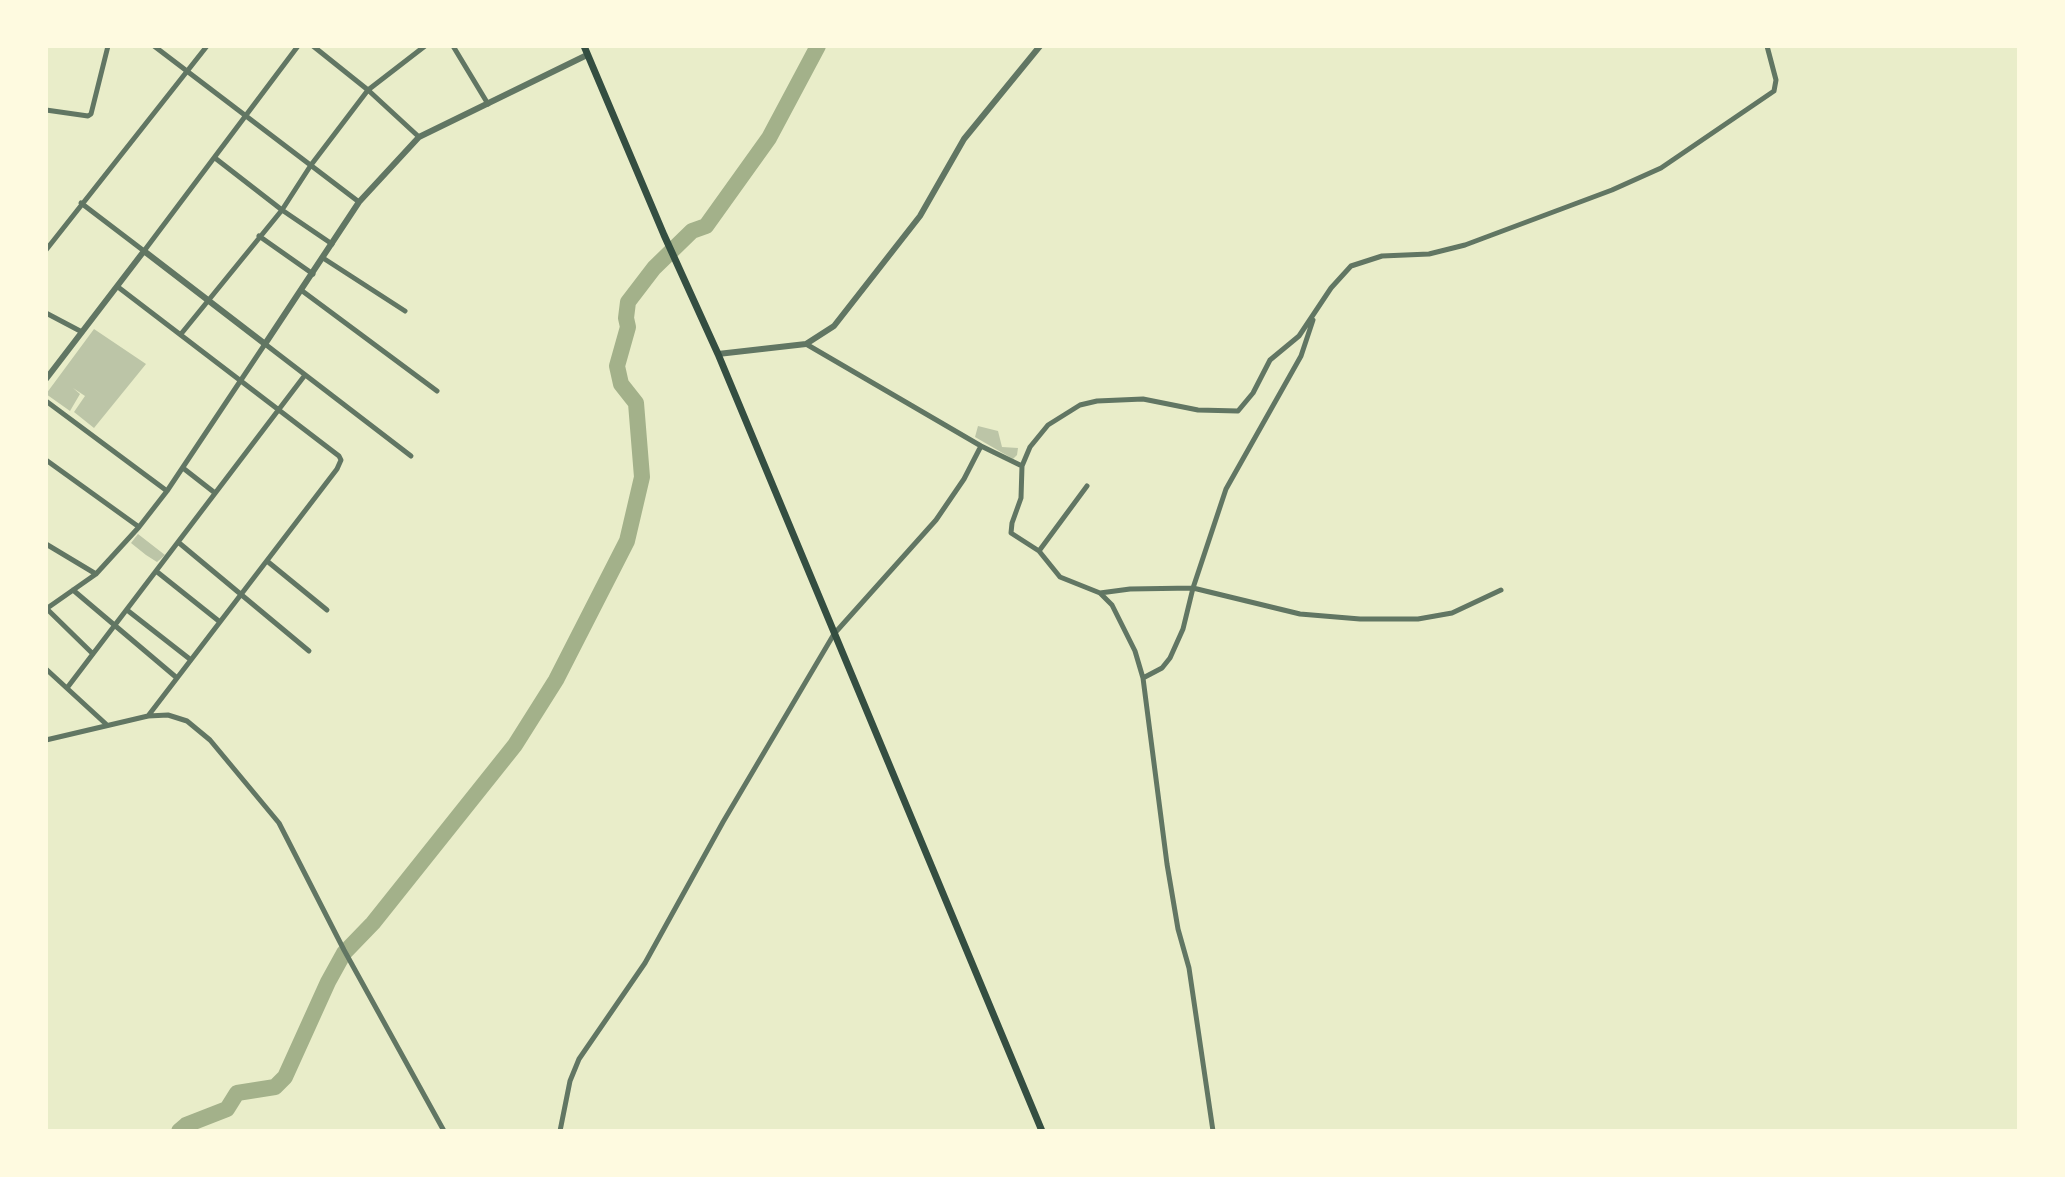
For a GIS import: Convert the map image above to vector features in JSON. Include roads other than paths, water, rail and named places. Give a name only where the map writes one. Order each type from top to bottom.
[{"type":"main road","points":[[584,46],[693,303],[718,354],[1042,1131]]},
{"type":"street","points":[[46,110],[91,114],[108,46]]},
{"type":"street","points":[[154,46],[359,202]]},
{"type":"street","points":[[46,250],[207,46]]},
{"type":"street","points":[[46,379],[298,46]]},
{"type":"street","points":[[313,46],[368,90],[419,137]]},
{"type":"street","points":[[181,334],[282,210],[311,165],[368,90],[425,46]]},
{"type":"street","points":[[453,46],[488,104]]},
{"type":"street","points":[[718,354],[806,344],[834,326],[920,216],[955,151],[1040,46]]},
{"type":"street","points":[[1213,1131],[1189,968],[1178,929],[1167,864],[1143,678],[1124,627],[1112,605],[1100,593],[1060,577],[1039,551],[1014,536],[1010,528],[1021,498],[1022,466],[1038,434],[1080,405],[1116,399],[1143,399],[1198,410],[1238,411],[1253,393],[1270,360],[1299,336],[1331,288],[1351,266],[1382,256],[1429,254],[1465,245],[1612,190],[1683,155],[1774,91],[1776,80],[1767,46]]},
{"type":"street","points":[[93,654],[46,609],[96,574],[167,491],[359,202],[419,137],[587,55]]},
{"type":"street","points":[[215,158],[332,244]]},
{"type":"street","points":[[81,203],[411,456]]},
{"type":"street","points":[[259,236],[313,274]]},
{"type":"street","points":[[323,258],[405,311]]},
{"type":"street","points":[[118,287],[341,460],[148,716]]},
{"type":"street","points":[[301,290],[437,391]]},
{"type":"street","points":[[46,313],[82,332]]},
{"type":"street","points":[[1143,678],[1162,668],[1170,658],[1183,629],[1193,588],[1226,489],[1301,356],[1314,317]]},
{"type":"street","points":[[806,344],[981,446],[1022,466]]},
{"type":"street","points":[[67,688],[305,375]]},
{"type":"street","points":[[46,401],[167,491]]},
{"type":"street","points":[[560,1131],[570,1081],[579,1059],[658,942],[723,822],[834,634],[936,520],[958,490],[981,446]]},
{"type":"street","points":[[46,460],[139,527]]},
{"type":"street","points":[[183,468],[215,493]]},
{"type":"street","points":[[1039,551],[1087,486]]},
{"type":"street","points":[[178,542],[309,651]]},
{"type":"street","points":[[46,544],[96,574]]},
{"type":"street","points":[[267,561],[327,610]]},
{"type":"street","points":[[156,571],[220,622]]},
{"type":"street","points":[[1100,593],[1193,588],[1300,614],[1368,619],[1436,617],[1452,613],[1501,590]]},
{"type":"street","points":[[73,590],[177,678]]},
{"type":"street","points":[[127,610],[191,660]]},
{"type":"street","points":[[46,669],[108,725]]},
{"type":"street","points":[[46,740],[148,716],[168,715],[179,717],[210,740],[279,823],[344,950],[444,1131]]},
{"type":"waterway","points":[[179,1131],[186,1125],[227,1109],[237,1093],[275,1087],[285,1077],[344,953],[373,923],[515,745],[556,680],[627,541],[642,477],[636,403],[621,384],[617,366],[628,327],[628,302],[654,268],[692,231],[706,226],[769,138],[818,46]]}]
